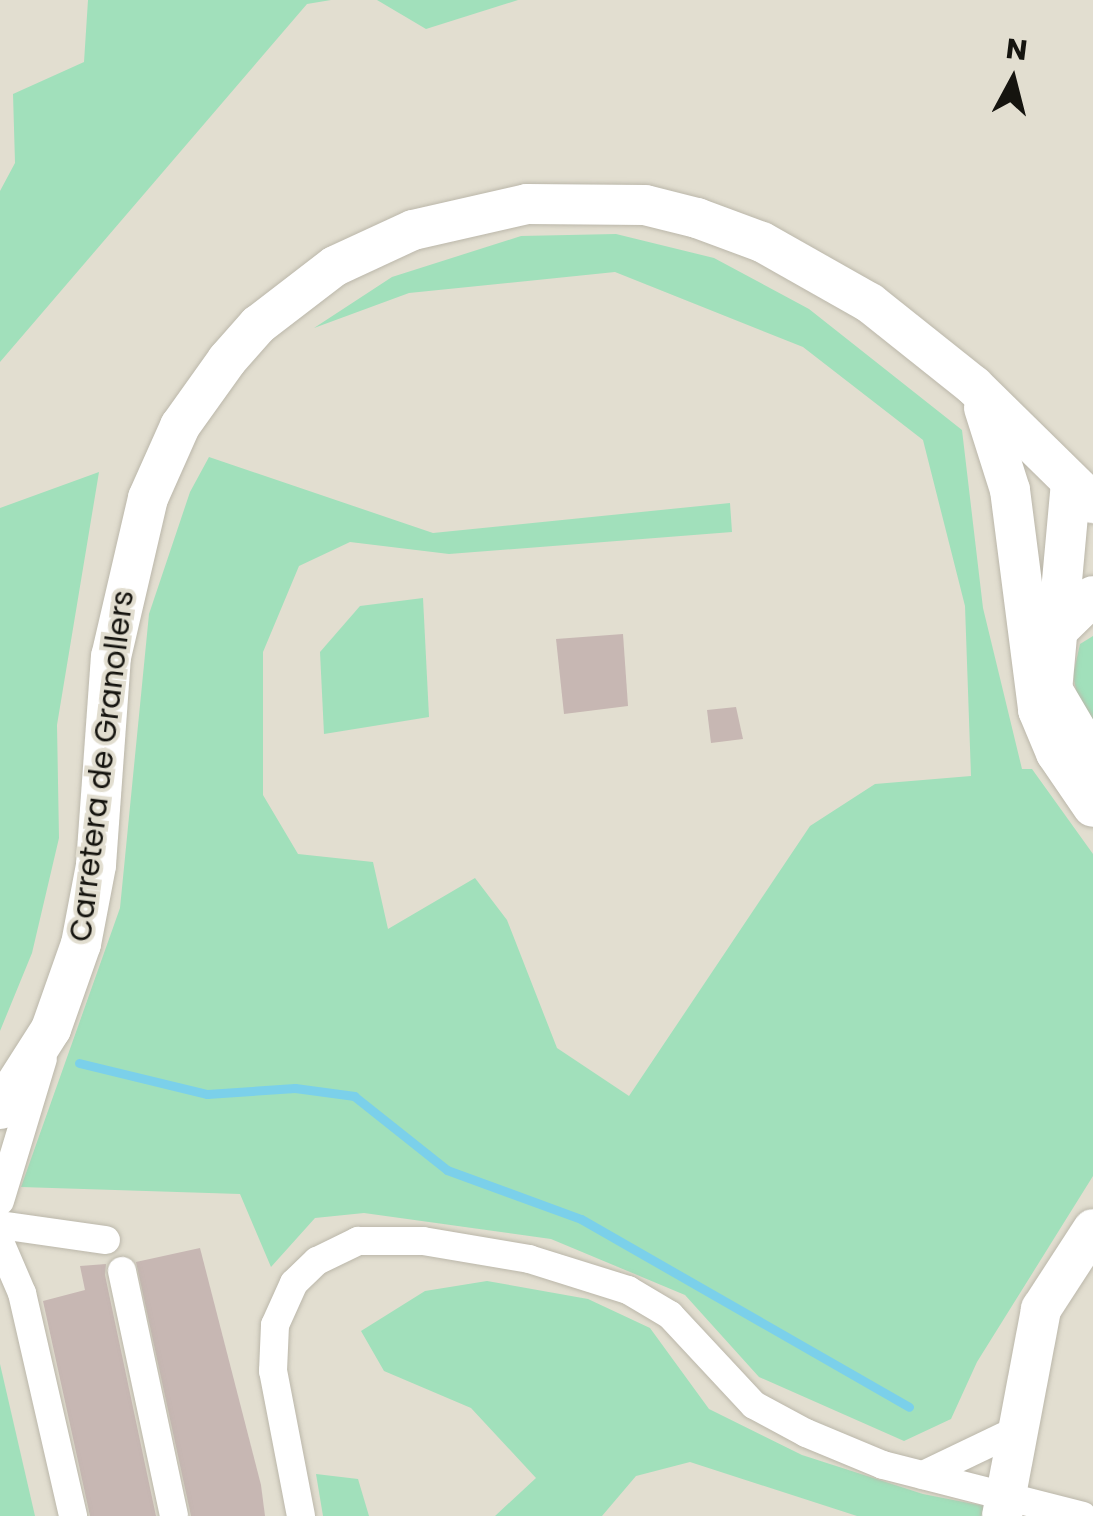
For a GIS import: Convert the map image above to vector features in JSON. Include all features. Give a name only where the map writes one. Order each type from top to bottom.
[{"type":"main road","name":"Carretera de Granollers","points":[[0,1109],[51,1029],[90,903],[111,656],[148,498],[197,398],[258,324],[298,292],[374,246],[453,217],[527,204],[645,205],[762,242],[870,303],[974,386],[1086,484]]},
{"type":"main road","points":[[974,386],[1010,490],[1038,710],[1056,753],[1093,807]]},
{"type":"main road","points":[[1086,484],[1054,634],[1052,689],[1093,759]]},
{"type":"main road","points":[[1054,634],[1093,596]]},
{"type":"main road","points":[[1004,1506],[1042,1309],[1093,1230]]},
{"type":"street","points":[[0,1201],[51,1029]]},
{"type":"street","points":[[0,1225],[106,1240]]},
{"type":"street","points":[[301,1516],[273,1372],[276,1325],[294,1283],[317,1261],[358,1241],[423,1241],[529,1259],[628,1290],[670,1315],[754,1404],[883,1465],[923,1475],[1004,1506],[1084,1516]]},
{"type":"street","points":[[0,1242],[22,1294],[73,1516]]},
{"type":"street","points":[[122,1271],[174,1516]]},
{"type":"street","points":[[923,1475],[1017,1430]]},
{"type":"green space","points":[[88,0],[331,0],[307,4],[0,362],[0,191],[15,163],[13,94],[84,62]]},
{"type":"green space","points":[[377,0],[518,0],[426,29]]},
{"type":"green space","points":[[616,234],[714,258],[809,309],[962,430],[983,608],[1022,769],[1032,769],[1093,854],[1093,1176],[977,1362],[951,1419],[904,1441],[759,1377],[685,1295],[551,1239],[364,1213],[315,1218],[271,1267],[240,1194],[21,1187],[120,908],[149,614],[190,492],[209,457],[433,533],[730,503],[732,532],[449,554],[350,542],[299,566],[263,652],[263,795],[298,854],[373,862],[388,929],[475,878],[507,920],[557,1048],[629,1096],[810,826],[875,784],[971,776],[965,606],[923,440],[803,347],[615,272],[409,293],[314,328],[392,277],[521,236]]},
{"type":"green space","points":[[99,472],[57,725],[59,838],[32,953],[0,1031],[0,508]]},
{"type":"green space","points":[[423,598],[429,717],[324,734],[320,652],[360,606]]},
{"type":"green space","points":[[1093,636],[1093,721],[1079,704],[1073,675],[1080,644]]},
{"type":"green space","points":[[487,1281],[588,1299],[650,1328],[709,1409],[802,1455],[923,1494],[984,1506],[985,1516],[857,1516],[690,1462],[636,1476],[602,1516],[495,1516],[536,1478],[471,1408],[384,1371],[361,1331],[425,1291]]},
{"type":"green space","points":[[0,1364],[35,1516],[0,1516]]},
{"type":"green space","points":[[316,1474],[358,1479],[369,1516],[323,1516]]},
{"type":"building","points":[[623,634],[628,706],[564,714],[556,639]]},
{"type":"building","points":[[736,707],[743,739],[711,743],[707,710]]},
{"type":"building","points":[[200,1248],[261,1485],[265,1516],[191,1516],[136,1262]]},
{"type":"building","points":[[106,1264],[105,1275],[156,1516],[90,1516],[43,1301],[85,1290],[80,1266]]},
{"type":"waterway","points":[[79,1063],[207,1094],[295,1088],[354,1096],[447,1170],[581,1219],[909,1407]]}]
